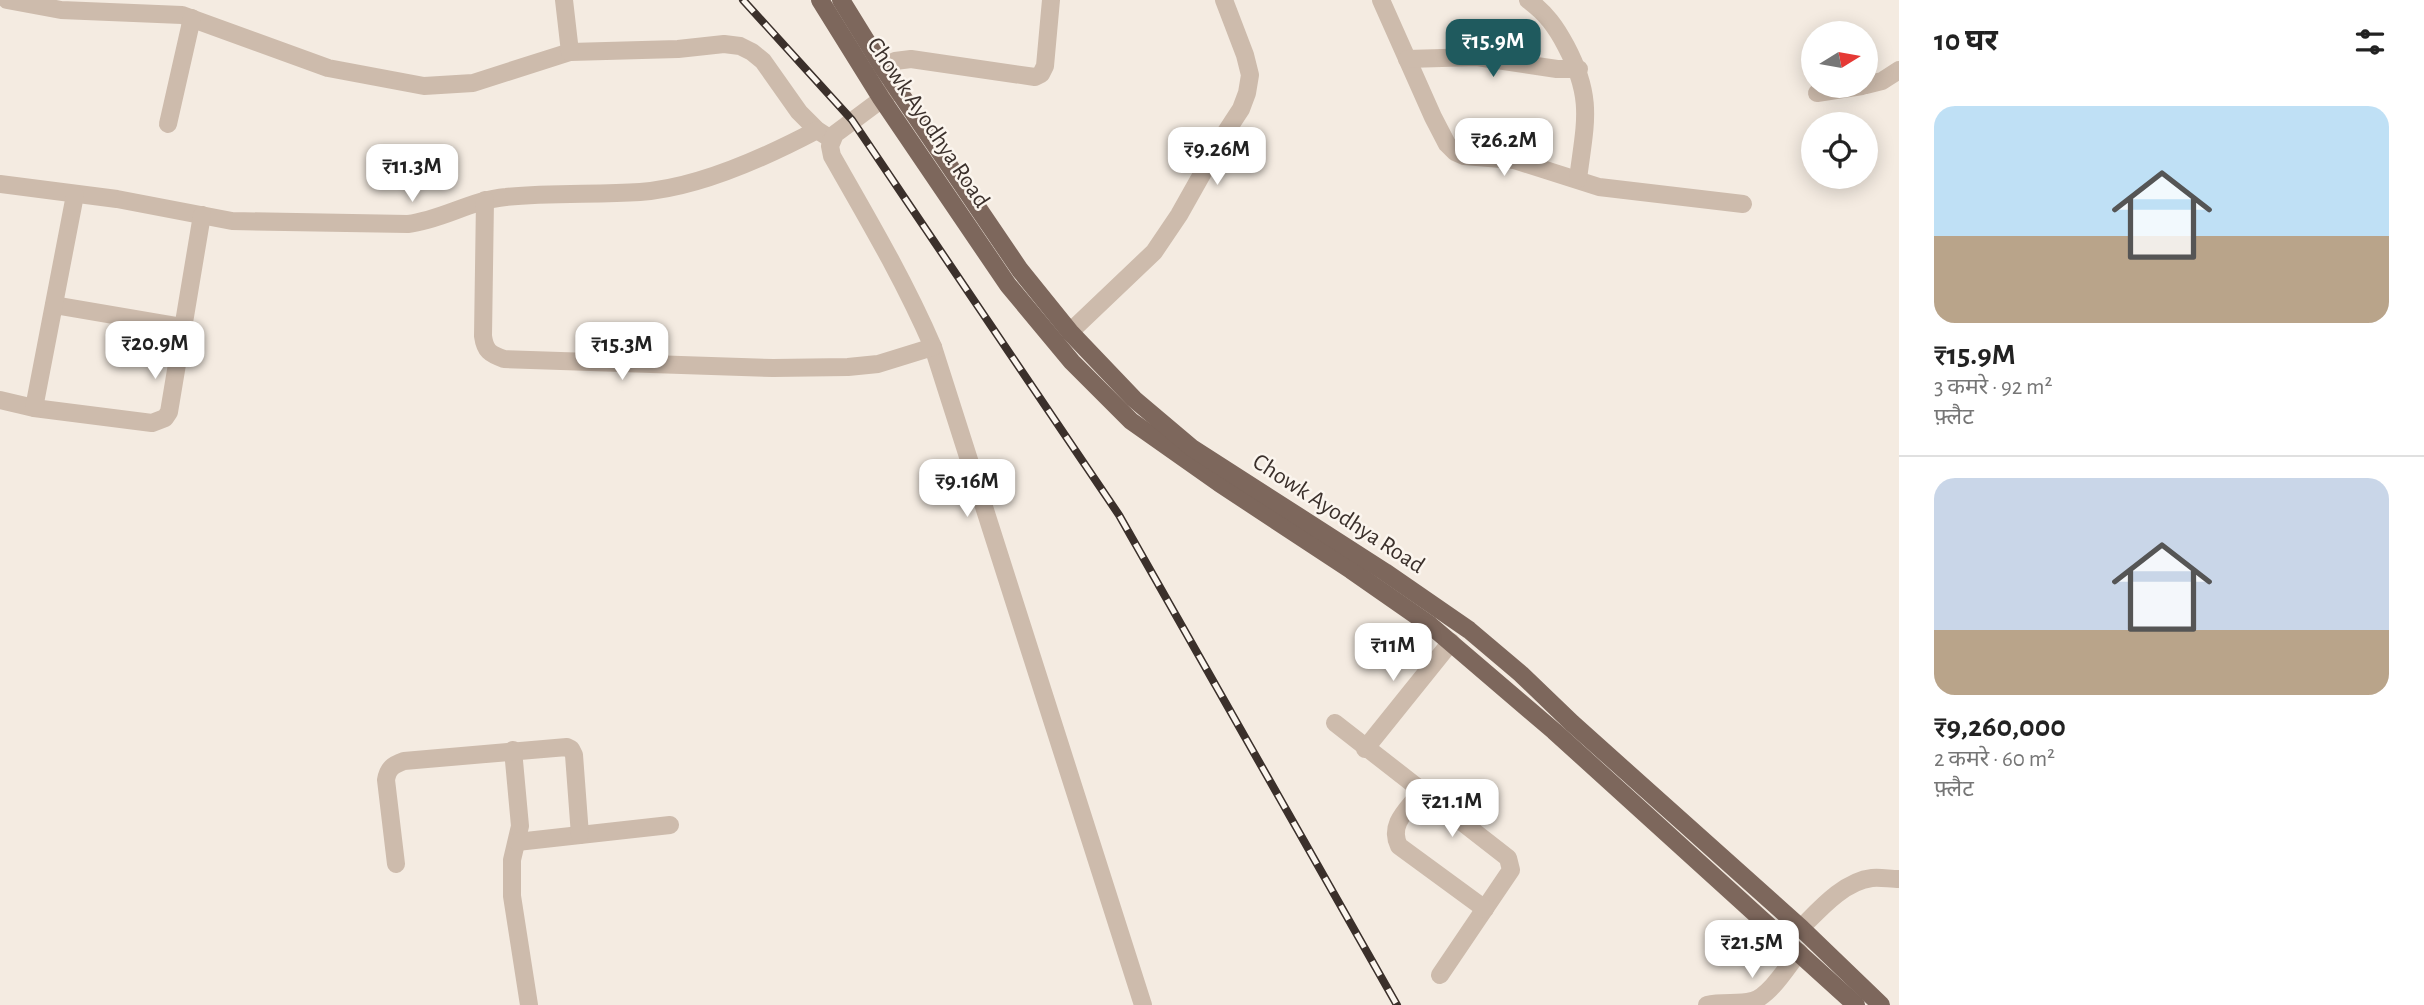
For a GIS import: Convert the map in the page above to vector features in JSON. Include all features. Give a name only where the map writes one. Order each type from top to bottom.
[{"type":"main road","name":"Chowk Ayodhya Road","points":[[820,0],[881,98],[1008,285],[1072,362],[1131,421],[1430,625],[1508,691],[1856,1005]]},
{"type":"main road","name":"Chowk Ayodhya Road","points":[[841,0],[883,68],[1020,270],[1070,332],[1134,399],[1192,448],[1385,572],[1469,630],[1801,928],[1881,1005]]},
{"type":"main road","points":[[1508,691],[1521,674]]},
{"type":"street","points":[[7,0],[61,10],[186,11],[328,68],[424,86],[473,83],[570,52],[678,49],[724,44],[740,46],[763,61],[799,111],[824,135],[832,156],[912,299],[933,347],[1143,1005]]},
{"type":"street","points":[[564,0],[570,52]]},
{"type":"street","points":[[883,68],[895,61],[911,59],[1028,77],[1041,74],[1045,66],[1051,0]]},
{"type":"street","points":[[1070,332],[1154,252],[1180,215],[1241,109],[1250,75],[1224,0]]},
{"type":"street","points":[[1381,0],[1433,117],[1447,144],[1455,152],[1464,156],[1514,160],[1599,187],[1742,204]]},
{"type":"street","points":[[1528,0],[1555,24],[1578,69],[1586,95],[1578,179]]},
{"type":"street","points":[[168,124],[186,11]]},
{"type":"street","points":[[1407,59],[1477,57],[1557,69],[1578,69]]},
{"type":"street","points":[[1878,82],[1899,70]]},
{"type":"street","points":[[0,184],[117,199],[232,221],[408,224],[438,218],[485,200],[643,192],[699,180],[843,127],[897,89]]},
{"type":"street","points":[[34,408],[75,195]]},
{"type":"street","points":[[485,200],[483,336],[484,348],[492,355],[505,359],[773,368],[848,367],[878,364],[933,347]]},
{"type":"street","points":[[0,400],[34,408],[152,423],[165,418],[169,412],[202,215]]},
{"type":"street","points":[[54,305],[183,327]]},
{"type":"street","points":[[1365,749],[1451,642]]},
{"type":"street","points":[[1335,723],[1511,863],[1511,870],[1440,975]]},
{"type":"street","points":[[396,864],[386,780],[387,771],[392,765],[404,761],[560,746],[571,749],[580,835]]},
{"type":"street","points":[[513,750],[520,826],[510,871],[529,1005]]},
{"type":"street","points":[[1421,792],[1395,825],[1394,837],[1399,846],[1485,909]]},
{"type":"street","points":[[517,842],[670,825]]},
{"type":"street","points":[[1801,928],[1821,908],[1854,883],[1874,878],[1899,879]]},
{"type":"street","points":[[1707,1005],[1721,1001],[1753,1002],[1765,995],[1799,952]]},
{"type":"railway","points":[[743,0],[852,120],[1119,515],[1397,1005]]}]
